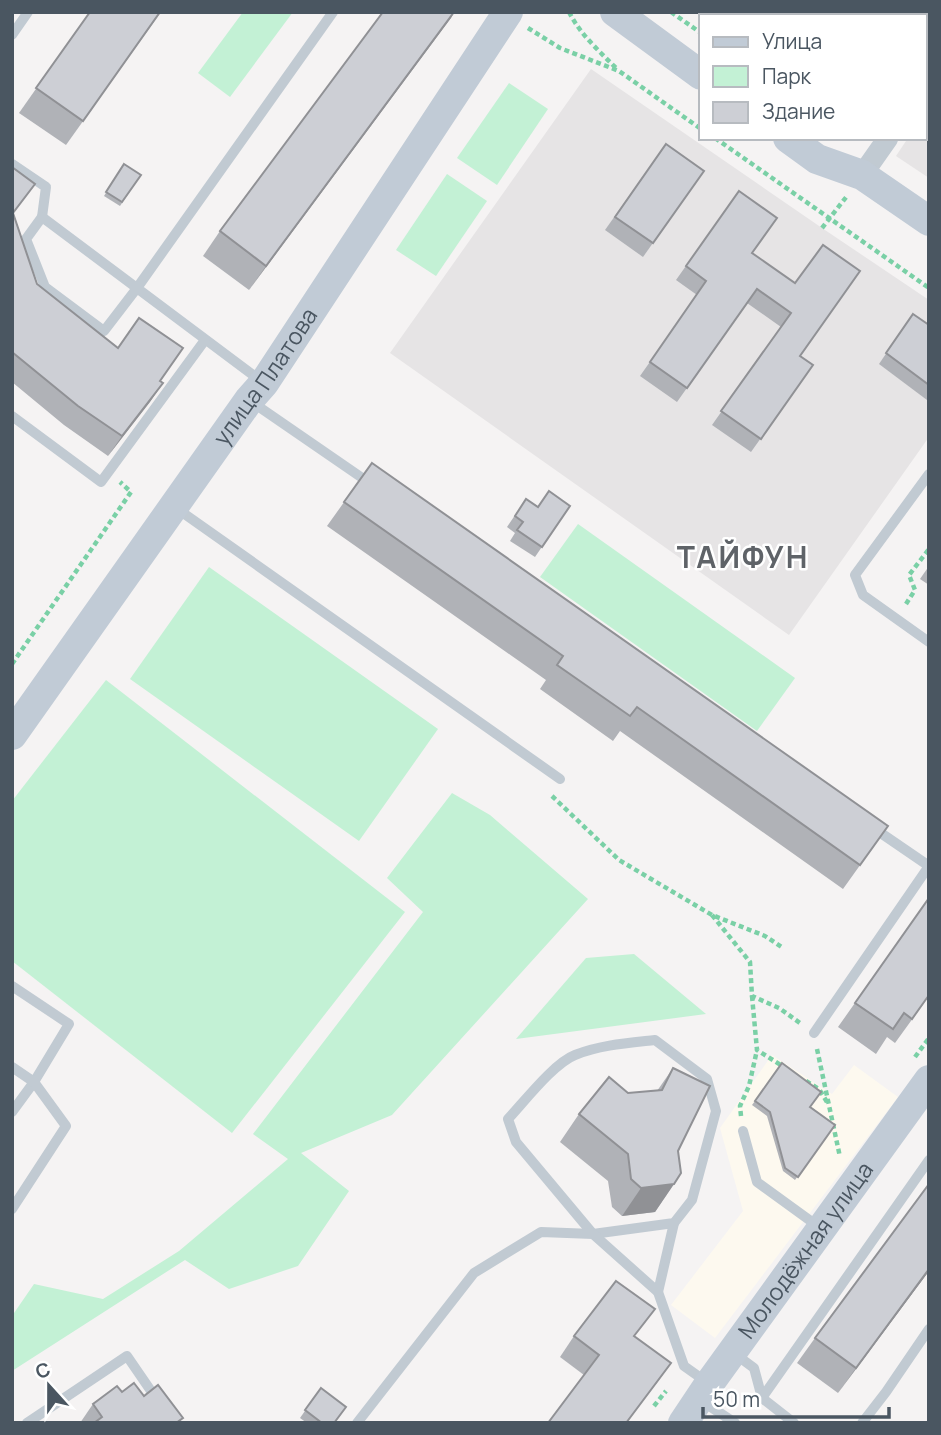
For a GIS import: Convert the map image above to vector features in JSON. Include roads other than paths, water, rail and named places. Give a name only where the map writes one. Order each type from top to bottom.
[{"type":"street","points":[[615,12],[699,74]]},
{"type":"street","name":"улица Платова","points":[[12,735],[256,392],[508,13]]},
{"type":"street","points":[[794,140],[817,159],[862,175],[929,221]]},
{"type":"street","points":[[862,175],[887,140]]},
{"type":"street","name":"Молодёжная улица","points":[[697,1402],[822,1229],[918,1073]]},
{"type":"lane","points":[[12,35],[28,12]]},
{"type":"lane","points":[[12,164],[46,187],[43,217],[26,239],[44,287],[104,331],[332,12]]},
{"type":"lane","points":[[43,217],[205,340],[256,392],[384,492]]},
{"type":"lane","points":[[12,416],[101,482],[205,340]]},
{"type":"lane","points":[[929,474],[855,575],[863,595],[929,642]]},
{"type":"lane","points":[[175,508],[560,779]]},
{"type":"lane","points":[[814,1032],[929,866],[861,820]]},
{"type":"lane","points":[[12,986],[69,1024],[34,1082],[12,1112]]},
{"type":"lane","points":[[658,1292],[674,1223],[692,1200],[716,1111],[708,1079],[655,1040],[600,1047],[572,1056],[547,1076],[508,1119],[516,1142],[593,1234],[658,1292],[697,1402],[735,1423]]},
{"type":"lane","points":[[12,1067],[34,1082],[66,1126],[12,1209]]},
{"type":"lane","points":[[743,1131],[757,1182],[822,1229]]},
{"type":"lane","points":[[762,1398],[929,1160]]},
{"type":"lane","points":[[358,1423],[474,1273],[541,1232],[593,1234],[674,1223]]},
{"type":"lane","points":[[862,1423],[929,1329]]},
{"type":"lane","points":[[732,1352],[754,1368],[762,1398],[794,1423]]},
{"type":"lane","points":[[27,1423],[127,1356],[173,1423]]},
{"type":"district","name":"ТАЙФУН","points":[[743,558]]}]
